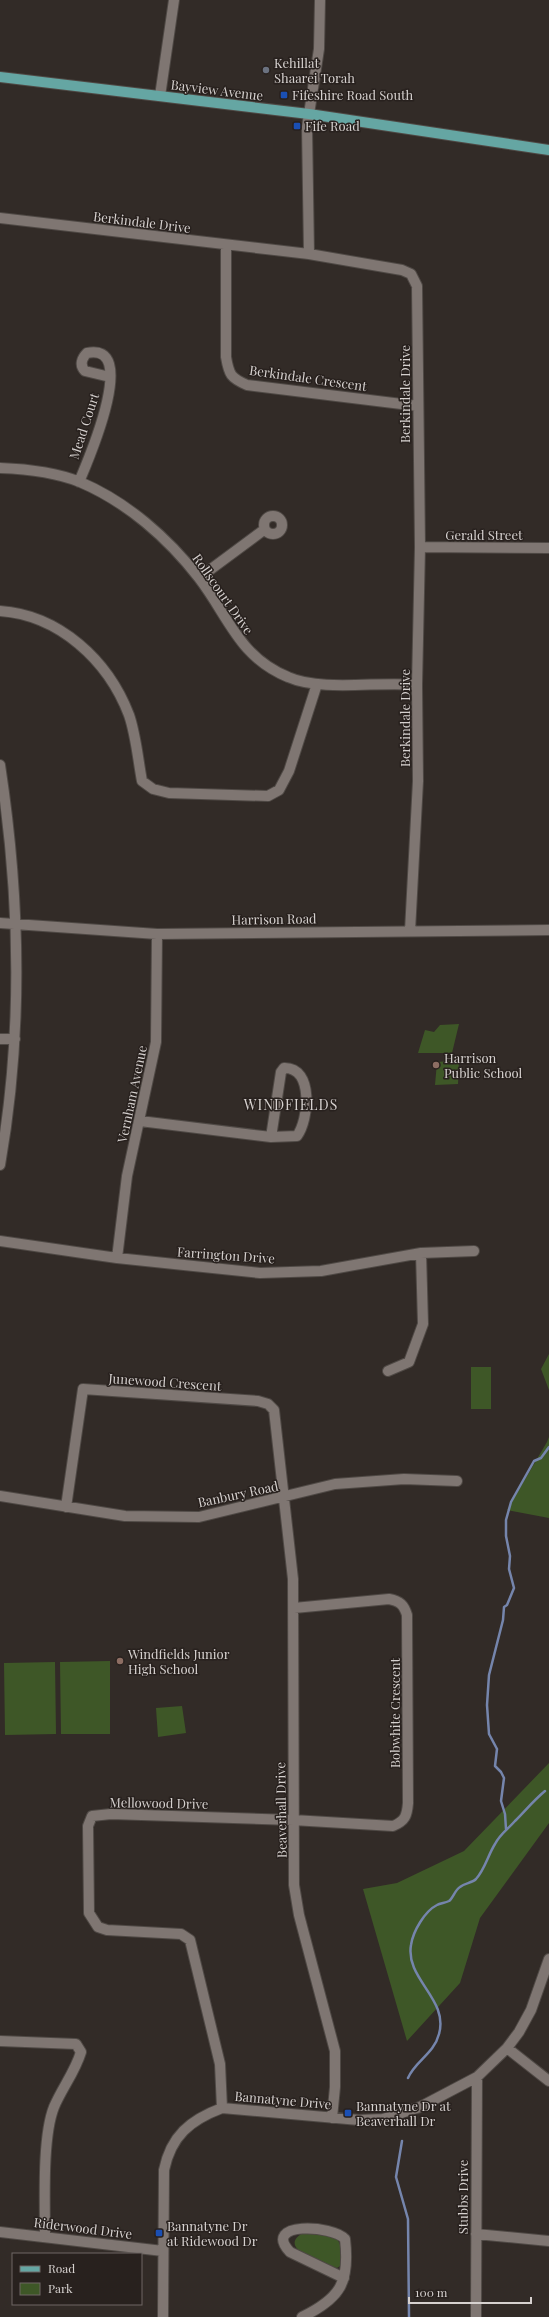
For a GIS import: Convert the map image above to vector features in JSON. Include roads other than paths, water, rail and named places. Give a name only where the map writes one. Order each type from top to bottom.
[{"type":"main road","name":"Bayview Avenue","points":[[0,77],[309,114],[549,150]]},
{"type":"street","points":[[160,96],[174,0]]},
{"type":"street","points":[[309,254],[309,114],[319,49],[320,0]]},
{"type":"street","name":"Berkindale Drive","points":[[0,218],[309,254],[402,270],[411,274],[417,286],[420,547],[417,685],[418,781],[410,931]]},
{"type":"street","name":"Berkindale Crescent","points":[[226,245],[226,357],[228,371],[235,380],[247,385],[418,406]]},
{"type":"street","name":"Mead Court","points":[[79,482],[107,406],[110,377]]},
{"type":"street","name":"Rollscourt Drive","points":[[0,468],[34,470],[79,482],[116,501],[144,521],[172,547],[199,578],[241,642],[258,661],[288,678],[317,684],[417,685]]},
{"type":"street","points":[[199,578],[264,529]]},
{"type":"street","name":"Gerald Street","points":[[420,547],[549,548]]},
{"type":"street","points":[[0,611],[17,612],[44,621],[74,638],[100,665],[121,697],[129,717],[142,781],[153,789],[169,793],[268,796],[279,790],[289,771],[317,684]]},
{"type":"street","points":[[0,765],[14,924],[15,1039],[0,1165]]},
{"type":"street","name":"Harrison Road","points":[[0,923],[157,934],[549,930]]},
{"type":"street","name":"Vernham Avenue","points":[[117,1258],[127,1176],[156,1042],[157,934]]},
{"type":"street","points":[[0,1039],[15,1039]]},
{"type":"street","points":[[140,1121],[271,1137],[297,1136],[303,1128],[306,1090],[302,1074],[293,1068],[284,1068],[281,1072],[271,1137]]},
{"type":"street","name":"Farrington Drive","points":[[0,1241],[117,1258],[260,1273],[321,1270],[421,1253],[474,1250]]},
{"type":"street","points":[[388,1371],[409,1362],[417,1345],[423,1324],[421,1253]]},
{"type":"street","name":"Junewood Crescent","points":[[66,1507],[83,1389],[268,1404],[274,1410],[277,1418],[285,1497]]},
{"type":"street","name":"Banbury Road","points":[[0,1496],[125,1516],[198,1516],[285,1497],[334,1484],[369,1480],[404,1479],[457,1481]]},
{"type":"street","name":"Beaverhall Drive","points":[[285,1497],[291,1550],[294,1608],[294,1885],[299,1915],[335,2051],[335,2087],[332,2118]]},
{"type":"street","name":"Bobwhite Crescent","points":[[293,1820],[393,1826],[402,1823],[407,1814],[408,1803],[408,1615],[405,1607],[398,1600],[389,1599],[294,1608]]},
{"type":"street","name":"Mellowood Drive","points":[[222,2108],[220,2064],[190,1940],[180,1934],[115,1931],[98,1927],[89,1913],[88,1826],[92,1816],[111,1814],[293,1820]]},
{"type":"street","name":"Bannatyne Drive","points":[[163,2317],[164,2170],[170,2148],[177,2136],[189,2124],[222,2108],[359,2120],[383,2119],[403,2114],[477,2077],[507,2048],[519,2032],[531,2010],[549,1959]]},
{"type":"street","points":[[0,2041],[64,2042],[76,2044],[81,2052],[78,2063],[54,2108],[48,2128],[45,2237]]},
{"type":"street","points":[[507,2048],[549,2081]]},
{"type":"street","name":"Stubbs Drive","points":[[476,2317],[477,2077]]},
{"type":"street","points":[[302,2317],[334,2296],[342,2287],[344,2278],[346,2247],[345,2239],[336,2232],[294,2228],[286,2232],[283,2240],[284,2246],[290,2252],[344,2278]]},
{"type":"street","name":"Riderwood Drive","points":[[0,2232],[163,2251]]},
{"type":"street","points":[[476,2234],[549,2241]]},
{"type":"waterway","points":[[506,1829],[505,1814],[501,1801],[504,1778],[495,1766],[497,1749],[489,1734],[487,1705],[489,1675],[503,1620],[504,1607],[507,1605],[514,1588],[509,1569],[510,1556],[506,1536],[506,1520],[511,1502],[534,1461],[541,1458],[549,1447]]},
{"type":"waterway","points":[[408,2078],[411,2072],[437,2041],[440,2022],[438,2010],[433,1999],[414,1968],[411,1957],[411,1945],[414,1934],[428,1912],[438,1904],[449,1901],[458,1888],[476,1879],[482,1871],[499,1837],[545,1791]]},
{"type":"waterway","points":[[402,2141],[396,2177],[408,2219],[409,2317]]},
{"type":"place","name":"Kehillat Shaarei Torah","points":[[266,70]]},
{"type":"place","name":"Fifeshire Road South","points":[[284,95]]},
{"type":"place","name":"Fife Road","points":[[297,126]]},
{"type":"place","name":"Harrison Public School","points":[[436,1065]]},
{"type":"place","name":"Windfields Junior High School","points":[[120,1661]]},
{"type":"place","name":"Bannatyne Dr at Beaverhall Dr","points":[[348,2113]]},
{"type":"place","name":"Bannatyne Dr at Ridewood Dr","points":[[159,2233]]},
{"type":"district","name":"WINDFIELDS","points":[[291,1105]]}]
